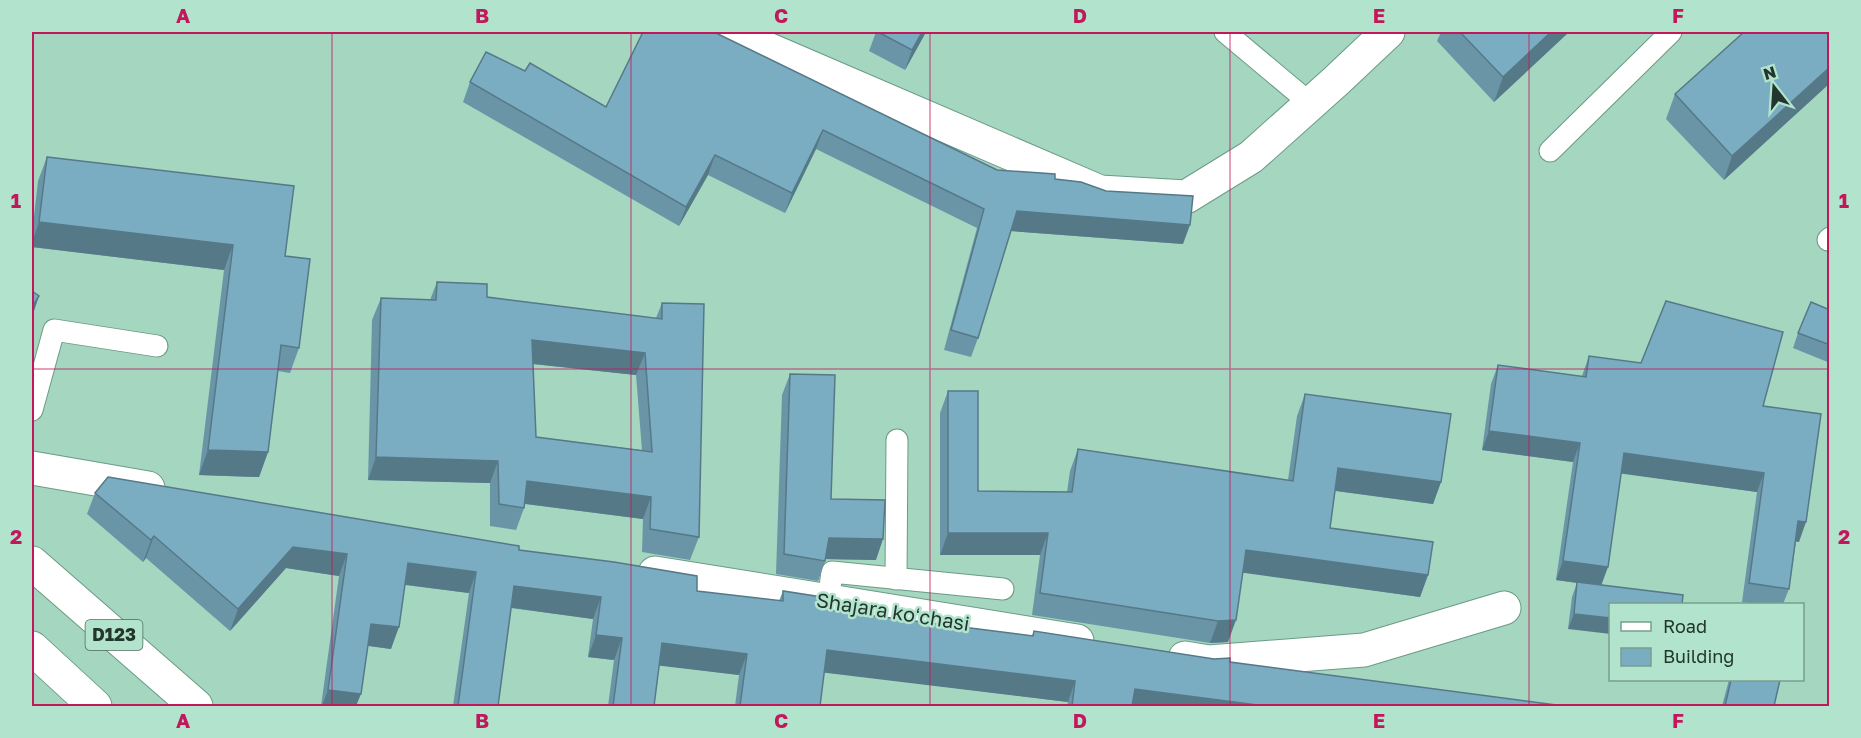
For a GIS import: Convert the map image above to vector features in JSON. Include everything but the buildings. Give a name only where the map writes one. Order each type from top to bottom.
[{"type":"street","points":[[728,32],[1100,192],[1186,197],[1251,157],[1388,32]]},
{"type":"street","points":[[32,468],[172,492]]},
{"type":"street","name":"D123","points":[[32,563],[196,706]]},
{"type":"street","name":"Shajara koʻchasi","points":[[629,569],[1105,646]]},
{"type":"street","points":[[1151,653],[1209,662],[1364,650],[1504,608]]},
{"type":"street","points":[[32,648],[94,706]]},
{"type":"lane","points":[[1225,32],[1311,104]]},
{"type":"lane","points":[[1550,151],[1671,32]]},
{"type":"lane","points":[[32,410],[54,330],[157,346]]},
{"type":"lane","points":[[896,579],[897,440]]},
{"type":"lane","points":[[828,602],[832,572],[1003,590]]}]
